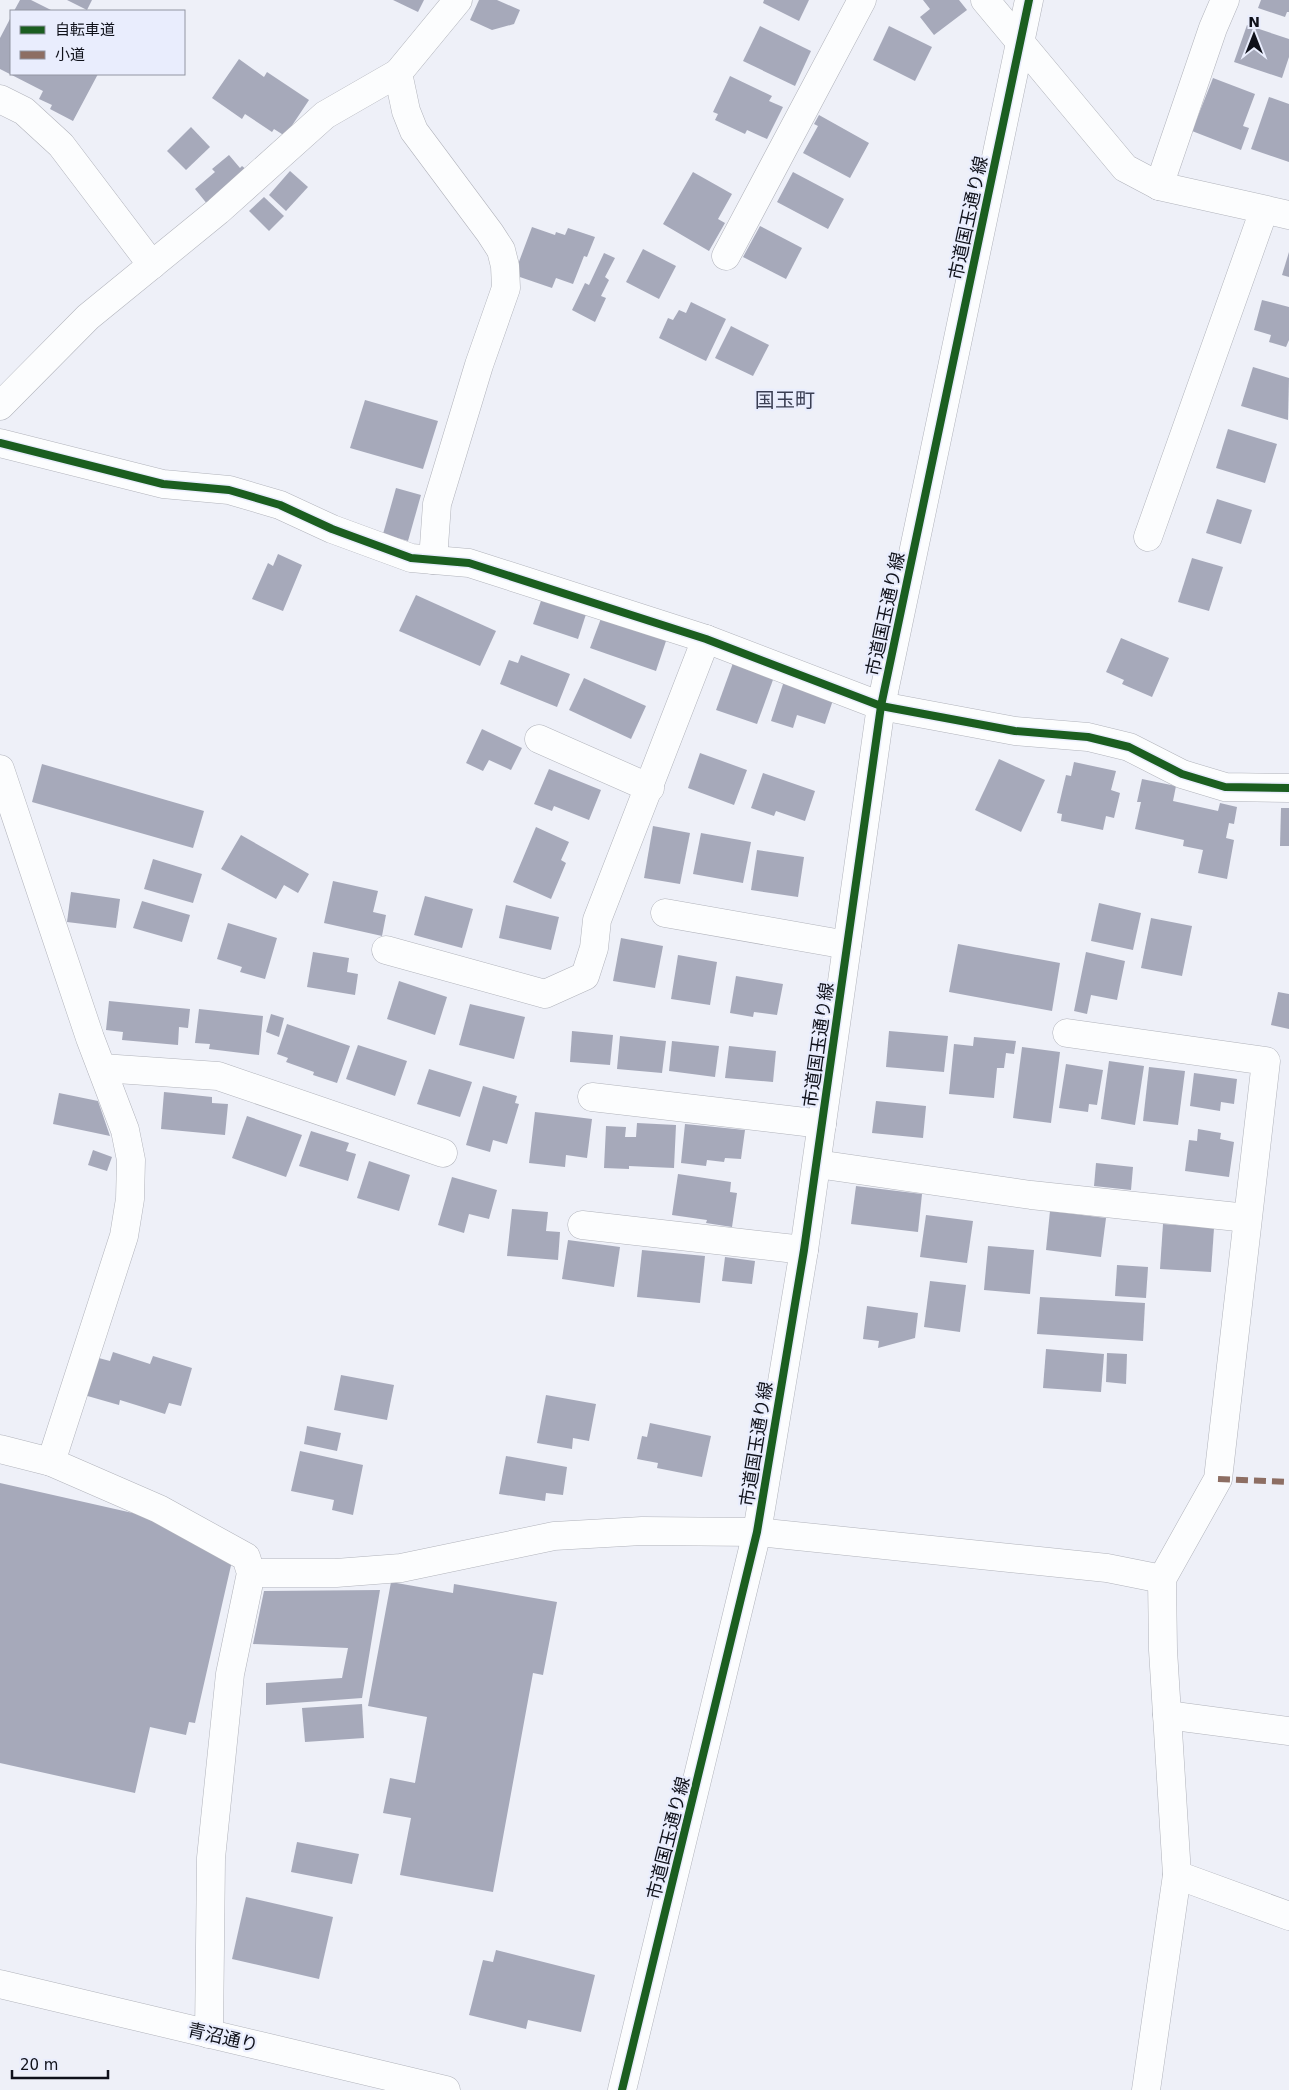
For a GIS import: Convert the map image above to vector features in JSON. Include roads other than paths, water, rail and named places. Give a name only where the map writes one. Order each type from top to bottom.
[{"type":"street","points":[[0,406],[88,317],[218,211],[325,115],[398,73],[458,0]]},
{"type":"street","points":[[726,256],[862,0]]},
{"type":"street","points":[[985,0],[1125,168],[1159,186],[1277,213],[1148,537]]},
{"type":"street","name":"市道国玉通り線","points":[[622,2090],[757,1532],[804,1250],[881,706],[1029,0]]},
{"type":"street","points":[[1159,186],[1213,28],[1225,0]]},
{"type":"street","points":[[398,73],[406,111],[414,131],[490,233],[501,250],[505,266],[506,288],[479,365],[437,504],[432,560]]},
{"type":"street","points":[[0,99],[24,111],[61,145],[152,265]]},
{"type":"street","points":[[0,442],[163,484],[229,490],[280,505],[332,529],[411,558],[469,563],[706,639],[881,706],[1015,731],[1088,737],[1129,747],[1182,774],[1225,787],[1289,788]]},
{"type":"street","points":[[386,950],[545,994],[585,976],[594,948],[597,920],[650,788],[706,639]]},
{"type":"street","points":[[539,739],[650,788]]},
{"type":"street","points":[[0,769],[125,1130],[131,1160],[130,1199],[124,1236],[51,1462]]},
{"type":"street","points":[[665,913],[847,945]]},
{"type":"street","points":[[1068,1034],[1266,1061],[1218,1479],[1162,1579],[1167,1715],[1177,1875],[1146,2090]]},
{"type":"street","points":[[102,1068],[218,1076],[442,1153]]},
{"type":"street","points":[[592,1097],[822,1124]]},
{"type":"street","points":[[816,1164],[1031,1195],[1247,1218]]},
{"type":"street","points":[[582,1225],[804,1250]]},
{"type":"street","points":[[0,1449],[51,1462],[159,1509],[246,1557],[251,1573],[230,1674],[211,1858],[209,2034]]},
{"type":"street","points":[[251,1573],[336,1573],[401,1568],[554,1536],[642,1531],[757,1532],[1108,1568],[1162,1579]]},
{"type":"street","points":[[1167,1715],[1289,1731]]},
{"type":"street","points":[[1177,1875],[1289,1916]]},
{"type":"street","name":"青沼通り","points":[[0,1984],[446,2090]]},
{"type":"district","name":"国玉町","points":[[785,400]]}]
